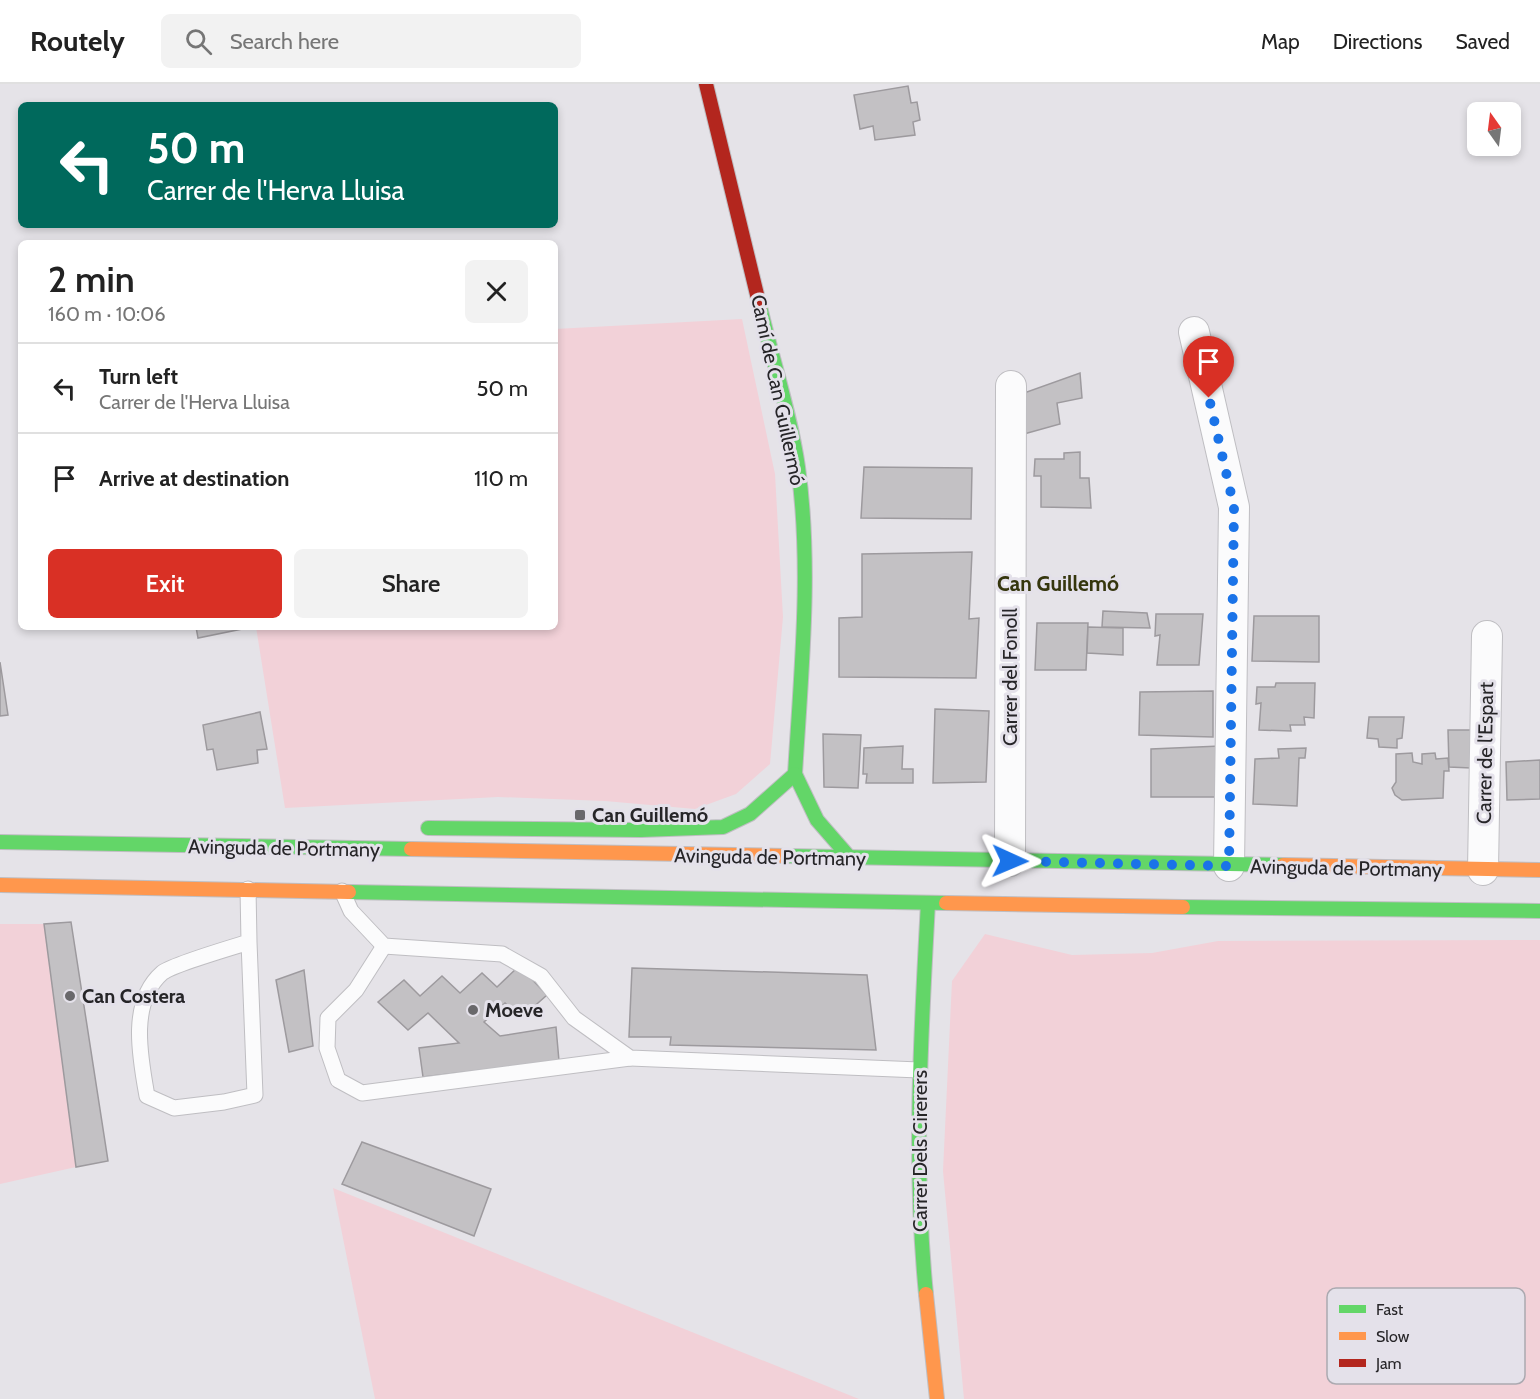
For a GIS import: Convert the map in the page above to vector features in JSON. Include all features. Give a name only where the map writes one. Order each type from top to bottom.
[{"type":"main road","name":"Camí de Can Guillermó","points":[[706,84],[798,466],[801,495],[802,652],[795,774]]},
{"type":"main road","points":[[413,827],[672,830],[723,827],[750,814],[795,774],[805,805],[817,824],[850,858]]},
{"type":"main road","points":[[275,848],[343,834]]},
{"type":"main road","name":"Avinguda de Portmany","points":[[0,842],[1540,870]]},
{"type":"main road","points":[[0,885],[1349,911],[1540,911]]},
{"type":"main road","name":"Carrer Dels Cirerers","points":[[928,903],[920,1070],[921,1243],[937,1399]]},
{"type":"street","points":[[1194,332],[1234,507],[1229,866]]},
{"type":"street","name":"Carrer del Fonoll","points":[[1010,861],[1011,386]]},
{"type":"street","name":"Carrer de l'Espart","points":[[1483,870],[1487,636]]},
{"type":"lane","points":[[248,889],[255,1095],[224,1102],[174,1108],[147,1096],[138,1052],[144,994],[163,972],[249,942]]},
{"type":"lane","points":[[342,891],[351,911],[384,946],[501,954],[541,976],[574,1018],[630,1058]]},
{"type":"lane","points":[[384,946],[356,990],[328,1018],[327,1048],[338,1080],[362,1093],[630,1058],[920,1070]]},
{"type":"shaded area","points":[[742,319],[775,474],[783,617],[770,764],[736,794],[695,809],[605,801],[498,797],[285,808],[256,630],[558,630],[558,329]]},
{"type":"shaded area","points":[[0,924],[44,924],[76,1167],[0,1184]]},
{"type":"shaded area","points":[[985,934],[1072,955],[1152,953],[1218,941],[1540,940],[1540,1399],[964,1399],[943,1171],[952,981]]},
{"type":"shaded area","points":[[333,1188],[859,1399],[375,1399]]},
{"type":"building","points":[[908,86],[911,103],[917,102],[920,120],[913,122],[915,135],[875,140],[873,126],[860,129],[854,95]]},
{"type":"building","points":[[1080,373],[1082,398],[1057,403],[1060,424],[1024,434],[1024,393]]},
{"type":"building","points":[[1080,452],[1080,478],[1089,478],[1091,508],[1041,507],[1041,476],[1034,476],[1035,459],[1064,459],[1064,453]]},
{"type":"building","points":[[864,467],[972,468],[971,519],[861,518]]},
{"type":"building","points":[[972,552],[969,619],[979,618],[976,678],[839,677],[839,618],[862,617],[862,554]]},
{"type":"building","points":[[1103,611],[1147,613],[1150,628],[1102,627]]},
{"type":"building","points":[[1156,614],[1203,614],[1199,665],[1157,665],[1160,635],[1155,636]]},
{"type":"building","points":[[1254,616],[1319,616],[1319,662],[1252,661]]},
{"type":"building","points":[[1037,623],[1088,623],[1086,670],[1035,670]]},
{"type":"building","points":[[1088,627],[1123,628],[1123,655],[1087,653]]},
{"type":"building","points":[[197,630],[237,630],[198,638]]},
{"type":"building","points":[[0,662],[8,715],[0,716]]},
{"type":"building","points":[[1276,683],[1315,683],[1314,718],[1304,717],[1305,725],[1290,725],[1291,731],[1259,730],[1261,703],[1256,704],[1257,687],[1275,687]]},
{"type":"building","points":[[1213,691],[1213,737],[1139,735],[1140,692]]},
{"type":"building","points":[[935,709],[989,711],[986,782],[933,783]]},
{"type":"building","points":[[260,712],[267,749],[257,750],[258,763],[217,770],[213,749],[207,750],[203,725]]},
{"type":"building","points":[[1369,717],[1404,717],[1402,738],[1397,739],[1397,748],[1379,747],[1378,739],[1367,738]]},
{"type":"building","points":[[1448,730],[1473,730],[1471,768],[1449,767]]},
{"type":"building","points":[[823,734],[861,735],[858,788],[824,787]]},
{"type":"building","points":[[903,746],[902,769],[913,769],[913,783],[866,783],[867,774],[863,774],[864,748]]},
{"type":"building","points":[[1220,746],[1217,797],[1151,797],[1151,749]]},
{"type":"building","points":[[1306,748],[1305,758],[1299,758],[1297,806],[1253,804],[1255,759],[1279,758],[1278,749]]},
{"type":"building","points":[[1412,753],[1413,762],[1422,764],[1422,754],[1435,753],[1436,759],[1448,758],[1449,771],[1444,771],[1443,798],[1402,800],[1395,795],[1392,788],[1396,782],[1396,754]]},
{"type":"building","points":[[1540,760],[1540,799],[1507,800],[1506,762]]},
{"type":"building","points":[[71,922],[108,1161],[76,1167],[44,924]]},
{"type":"building","points":[[519,966],[547,995],[521,1018],[505,1003],[484,1022],[500,1036],[556,1027],[559,1061],[423,1077],[419,1048],[459,1043],[428,1013],[408,1030],[378,1002],[404,980],[420,996],[442,976],[460,993],[482,973],[497,987]]},
{"type":"building","points":[[632,968],[867,975],[876,1050],[670,1045],[671,1037],[629,1037]]},
{"type":"building","points":[[304,970],[313,1046],[289,1052],[276,980]]},
{"type":"building","points":[[362,1142],[491,1189],[474,1236],[342,1184]]},
{"type":"traffic: fast","points":[[760,307],[791,428],[802,505],[805,582],[795,774]]},
{"type":"traffic: fast","points":[[428,828],[641,830],[723,827],[750,814],[795,774],[817,820],[850,858]]},
{"type":"traffic: fast","points":[[0,842],[411,849]]},
{"type":"traffic: fast","points":[[786,856],[1283,865]]},
{"type":"traffic: fast","points":[[349,892],[946,903]]},
{"type":"traffic: fast","points":[[926,1294],[919,1147],[928,903]]},
{"type":"traffic: fast","points":[[1183,907],[1540,911]]},
{"type":"traffic: slow","points":[[411,849],[786,856]]},
{"type":"traffic: slow","points":[[1283,865],[1540,870]]},
{"type":"traffic: slow","points":[[0,885],[349,892]]},
{"type":"traffic: slow","points":[[946,903],[1183,907]]},
{"type":"traffic: slow","points":[[926,1294],[937,1399]]},
{"type":"traffic: jam","points":[[706,84],[760,307]]},
{"type":"place","name":"Can Guillemó","points":[[580,815]]},
{"type":"place","name":"Can Costera","points":[[70,996]]},
{"type":"place","name":"Moeve","points":[[473,1010]]},
{"type":"district","name":"Can Guillemó","points":[[1058,584]]},
{"type":"route","points":[[1010,861],[1229,866],[1234,507],[1209,398]]}]
